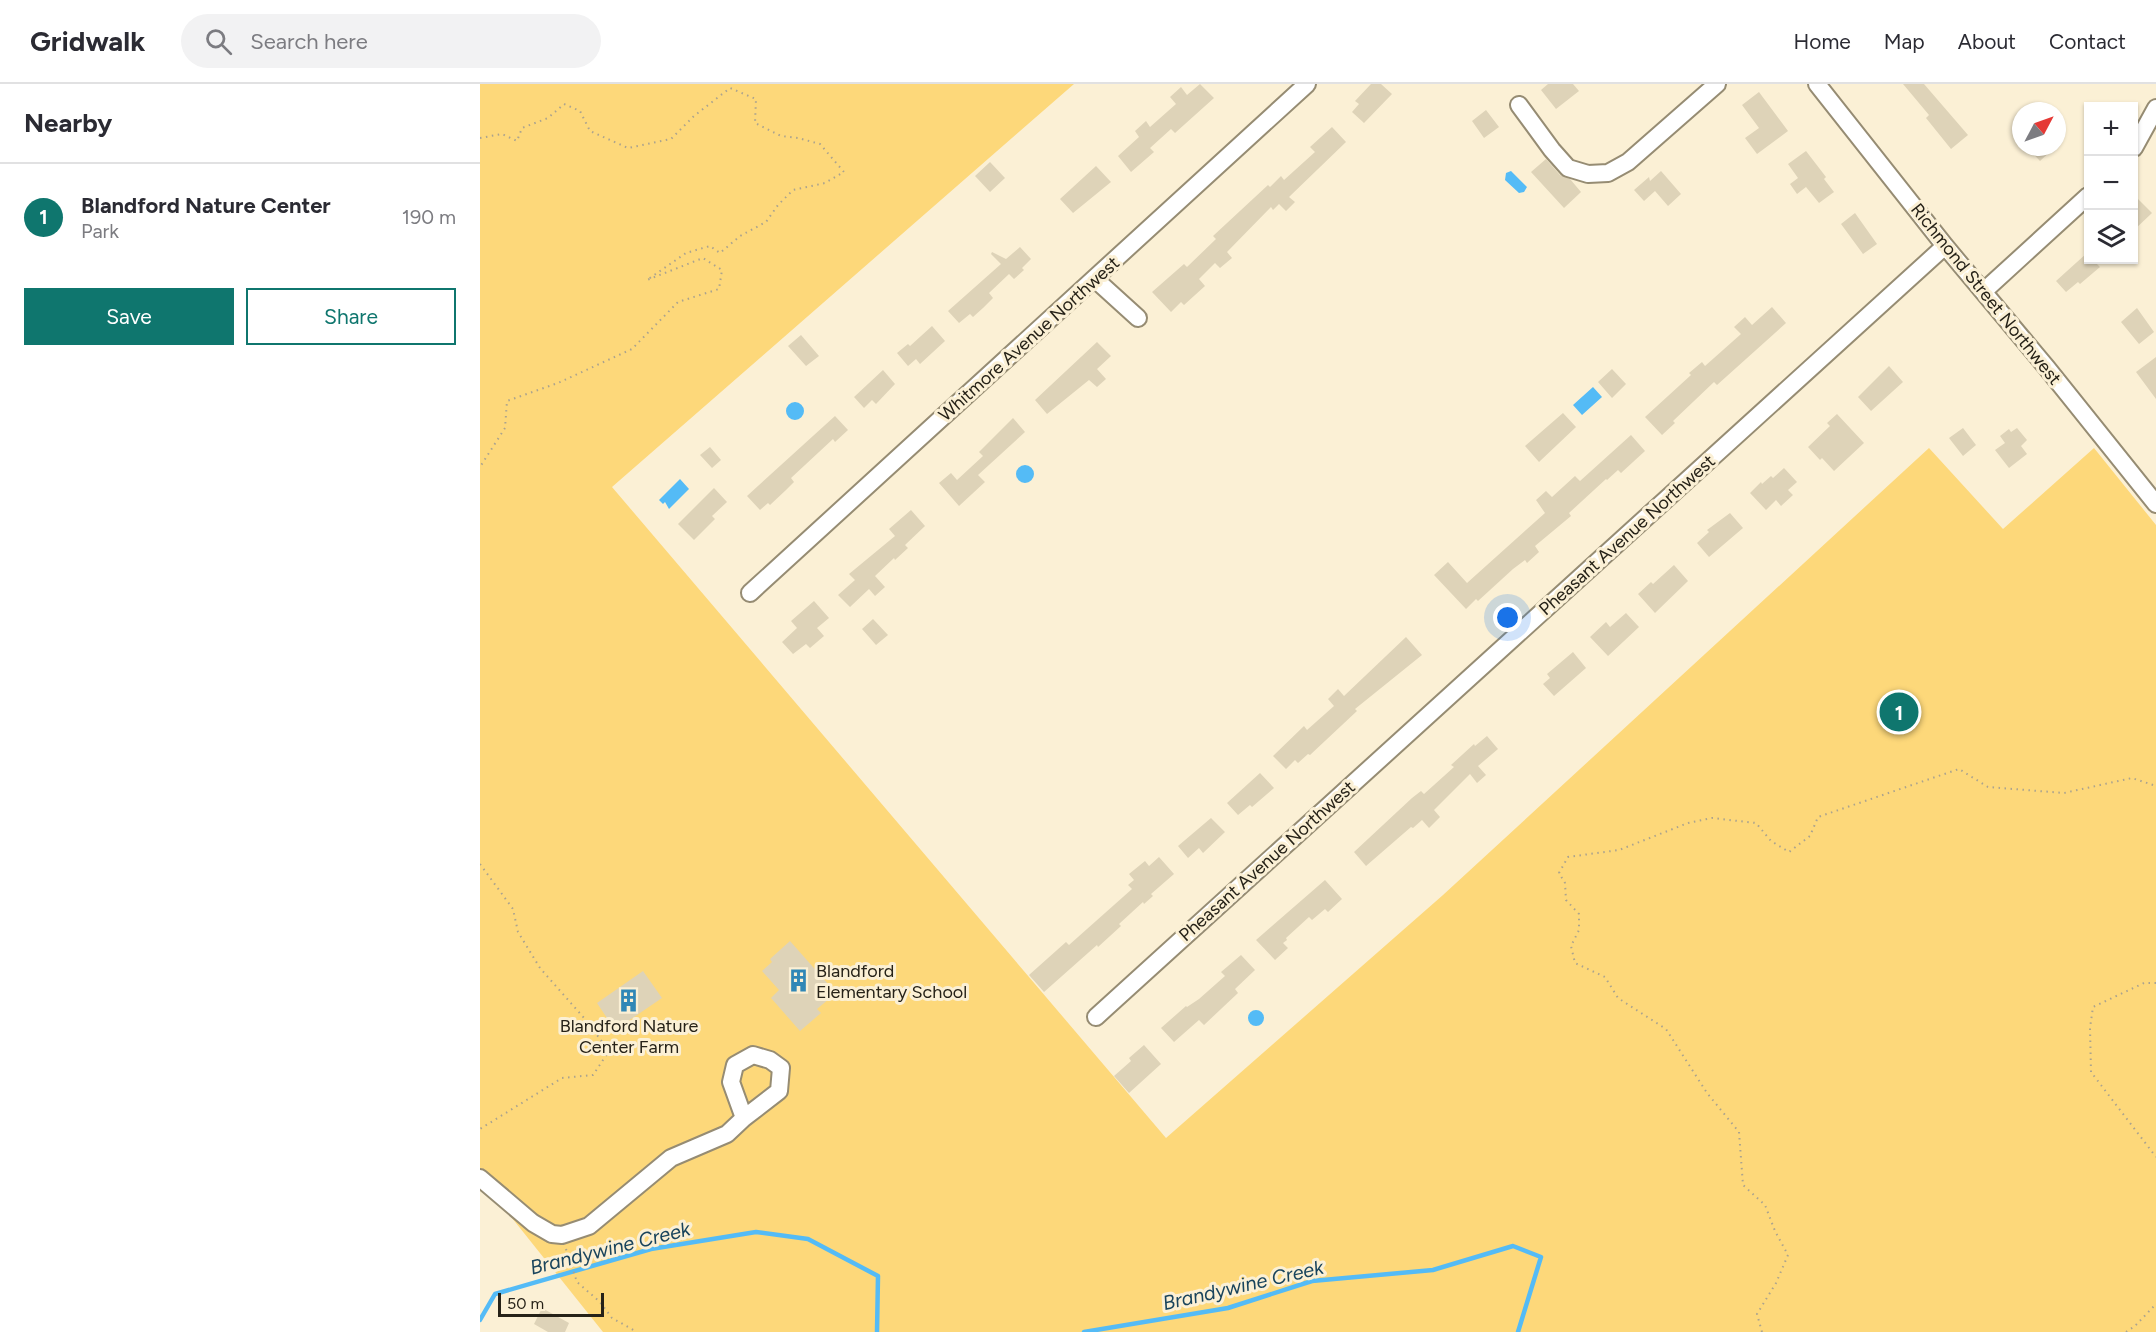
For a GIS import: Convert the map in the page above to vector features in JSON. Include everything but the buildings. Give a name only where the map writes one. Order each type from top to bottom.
[{"type":"street","name":"Whitmore Avenue Northwest","points":[[750,593],[1307,84]]},
{"type":"street","points":[[1520,105],[1552,150],[1568,168],[1588,174],[1608,172],[1628,162],[1717,84]]},
{"type":"street","name":"Richmond Street Northwest","points":[[1817,84],[1945,246],[2150,484],[2156,504]]},
{"type":"street","points":[[2138,139],[2156,108]]},
{"type":"street","points":[[1984,291],[2084,200]]},
{"type":"street","name":"Pheasant Avenue Northwest","points":[[1096,1017],[1945,246]]},
{"type":"street","points":[[1095,279],[1138,318]]},
{"type":"street","points":[[480,1178],[533,1223],[552,1234],[562,1235],[589,1226],[670,1158],[727,1134],[744,1118]]},
{"type":"path","points":[[480,138],[502,134],[517,141],[522,128],[548,118],[564,104],[580,111],[590,130],[628,148],[671,139],[711,101],[730,88],[756,99],[755,123],[781,136],[820,144],[844,172],[825,183],[793,190],[766,222],[740,236],[720,254],[710,246],[686,253],[647,280],[703,258],[722,270],[719,289],[678,302],[632,349],[558,383],[507,401],[505,428],[480,467]]},
{"type":"path","points":[[1762,1332],[1757,1314],[1776,1283],[1788,1255],[1765,1205],[1743,1185],[1739,1132],[1707,1093],[1666,1029],[1618,998],[1605,977],[1575,963],[1570,946],[1579,930],[1578,914],[1566,900],[1565,883],[1560,873],[1568,857],[1618,850],[1688,823],[1712,818],[1756,823],[1771,841],[1789,852],[1810,836],[1818,817],[1959,769],[1988,787],[2064,793],[2132,778],[2156,786]]},
{"type":"path","points":[[480,864],[513,909],[518,932],[540,968],[585,1019],[609,1051],[593,1075],[562,1078],[480,1129]]},
{"type":"path","points":[[2156,983],[2144,982],[2093,1007],[2090,1028],[2091,1072],[2156,1157]]},
{"type":"path","points":[[566,1249],[578,1282],[600,1302],[612,1318],[637,1332]]},
{"type":"path","points":[[2126,1332],[2156,1304]]},
{"type":"shaded area","points":[[480,84],[1074,84],[612,487],[1166,1138],[1443,895],[1929,448],[2003,529],[2094,448],[2156,525],[2156,1332],[603,1332],[480,1178]]},
{"type":"water","points":[[1511,171],[1527,187],[1524,192],[1519,193],[1505,180],[1506,173]]},
{"type":"water","points":[[1593,387],[1602,397],[1582,415],[1573,405]]},
{"type":"water","points":[[791,402],[799,402],[804,407],[802,418],[791,420],[786,415],[786,407]]},
{"type":"water","points":[[1021,465],[1029,465],[1034,470],[1032,481],[1021,483],[1016,478],[1016,470]]},
{"type":"water","points":[[680,479],[689,489],[669,509],[665,502],[663,504],[659,500]]},
{"type":"water","points":[[1253,1010],[1259,1010],[1264,1018],[1262,1024],[1253,1026],[1248,1021],[1248,1015]]},
{"type":"waterway","name":"Brandywine Creek","points":[[480,1320],[495,1294],[651,1249],[756,1232],[808,1239],[878,1276],[877,1332]]},
{"type":"waterway","name":"Brandywine Creek","points":[[1084,1332],[1228,1308],[1312,1281],[1433,1270],[1513,1246],[1541,1257],[1518,1332]]},
{"type":"place","name":"Blandford Nature Center","points":[[1899,712]]},
{"type":"place","name":"Blandford Elementary School","points":[[798,981]]},
{"type":"place","name":"Blandford Nature Center Farm","points":[[629,1000]]}]
